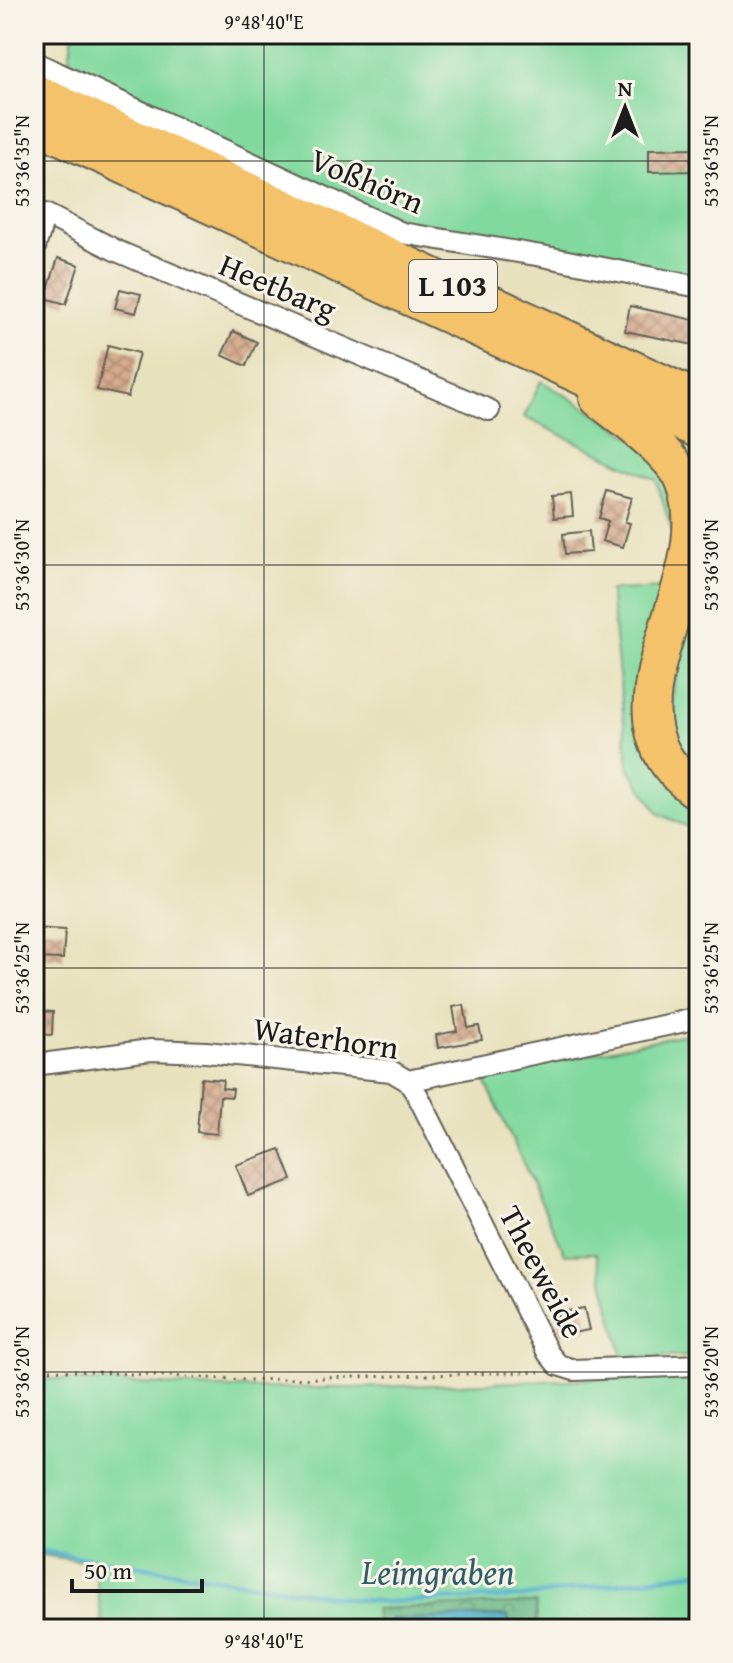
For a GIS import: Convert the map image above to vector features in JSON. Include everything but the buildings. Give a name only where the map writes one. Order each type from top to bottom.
[{"type":"highway","name":"L 103","points":[[34,92],[699,400]]},
{"type":"highway","name":"L 103","points":[[34,124],[699,430]]},
{"type":"highway","name":"L 103","points":[[557,365],[653,443],[680,474],[692,501],[699,529],[697,560],[656,688],[653,714],[666,757],[681,777],[699,792]]},
{"type":"street","name":"Voßhörn","points":[[34,62],[402,233],[542,256],[699,287]]},
{"type":"street","name":"Heetbarg","points":[[34,251],[45,214],[117,251],[489,410]]},
{"type":"street","name":"Waterhorn","points":[[34,1065],[151,1050],[206,1052],[391,1071],[408,1081],[699,1018]]},
{"type":"street","name":"Theeweide","points":[[408,1081],[548,1353],[558,1365],[574,1370],[699,1365]]},
{"type":"path","points":[[34,1369],[248,1380],[312,1380],[538,1373],[558,1365]]},
{"type":"green space","points":[[73,34],[699,34],[699,277],[407,231],[64,89]]},
{"type":"green space","points":[[541,381],[610,422],[644,447],[669,474],[681,497],[687,520],[687,544],[676,590],[649,663],[646,707],[650,740],[663,769],[699,805],[699,832],[659,814],[629,769],[610,590],[674,588],[678,550],[656,480],[524,417]]},
{"type":"green space","points":[[699,593],[699,766],[684,749],[676,729],[673,706],[679,659]]},
{"type":"green space","points":[[699,1031],[699,1356],[623,1358],[596,1253],[565,1254],[483,1076]]},
{"type":"green space","points":[[699,1375],[699,1629],[537,1629],[536,1604],[376,1609],[378,1629],[103,1629],[94,1563],[34,1554],[34,1378],[218,1388],[354,1388]]},
{"type":"green space","points":[[536,1603],[537,1629],[509,1629],[507,1616],[392,1619],[393,1629],[378,1629],[375,1609]]},
{"type":"water","points":[[508,1616],[509,1629],[393,1629],[391,1619]]},
{"type":"waterway","name":"Leimgraben","points":[[34,1550],[350,1599],[387,1602],[522,1597],[699,1572]]}]
